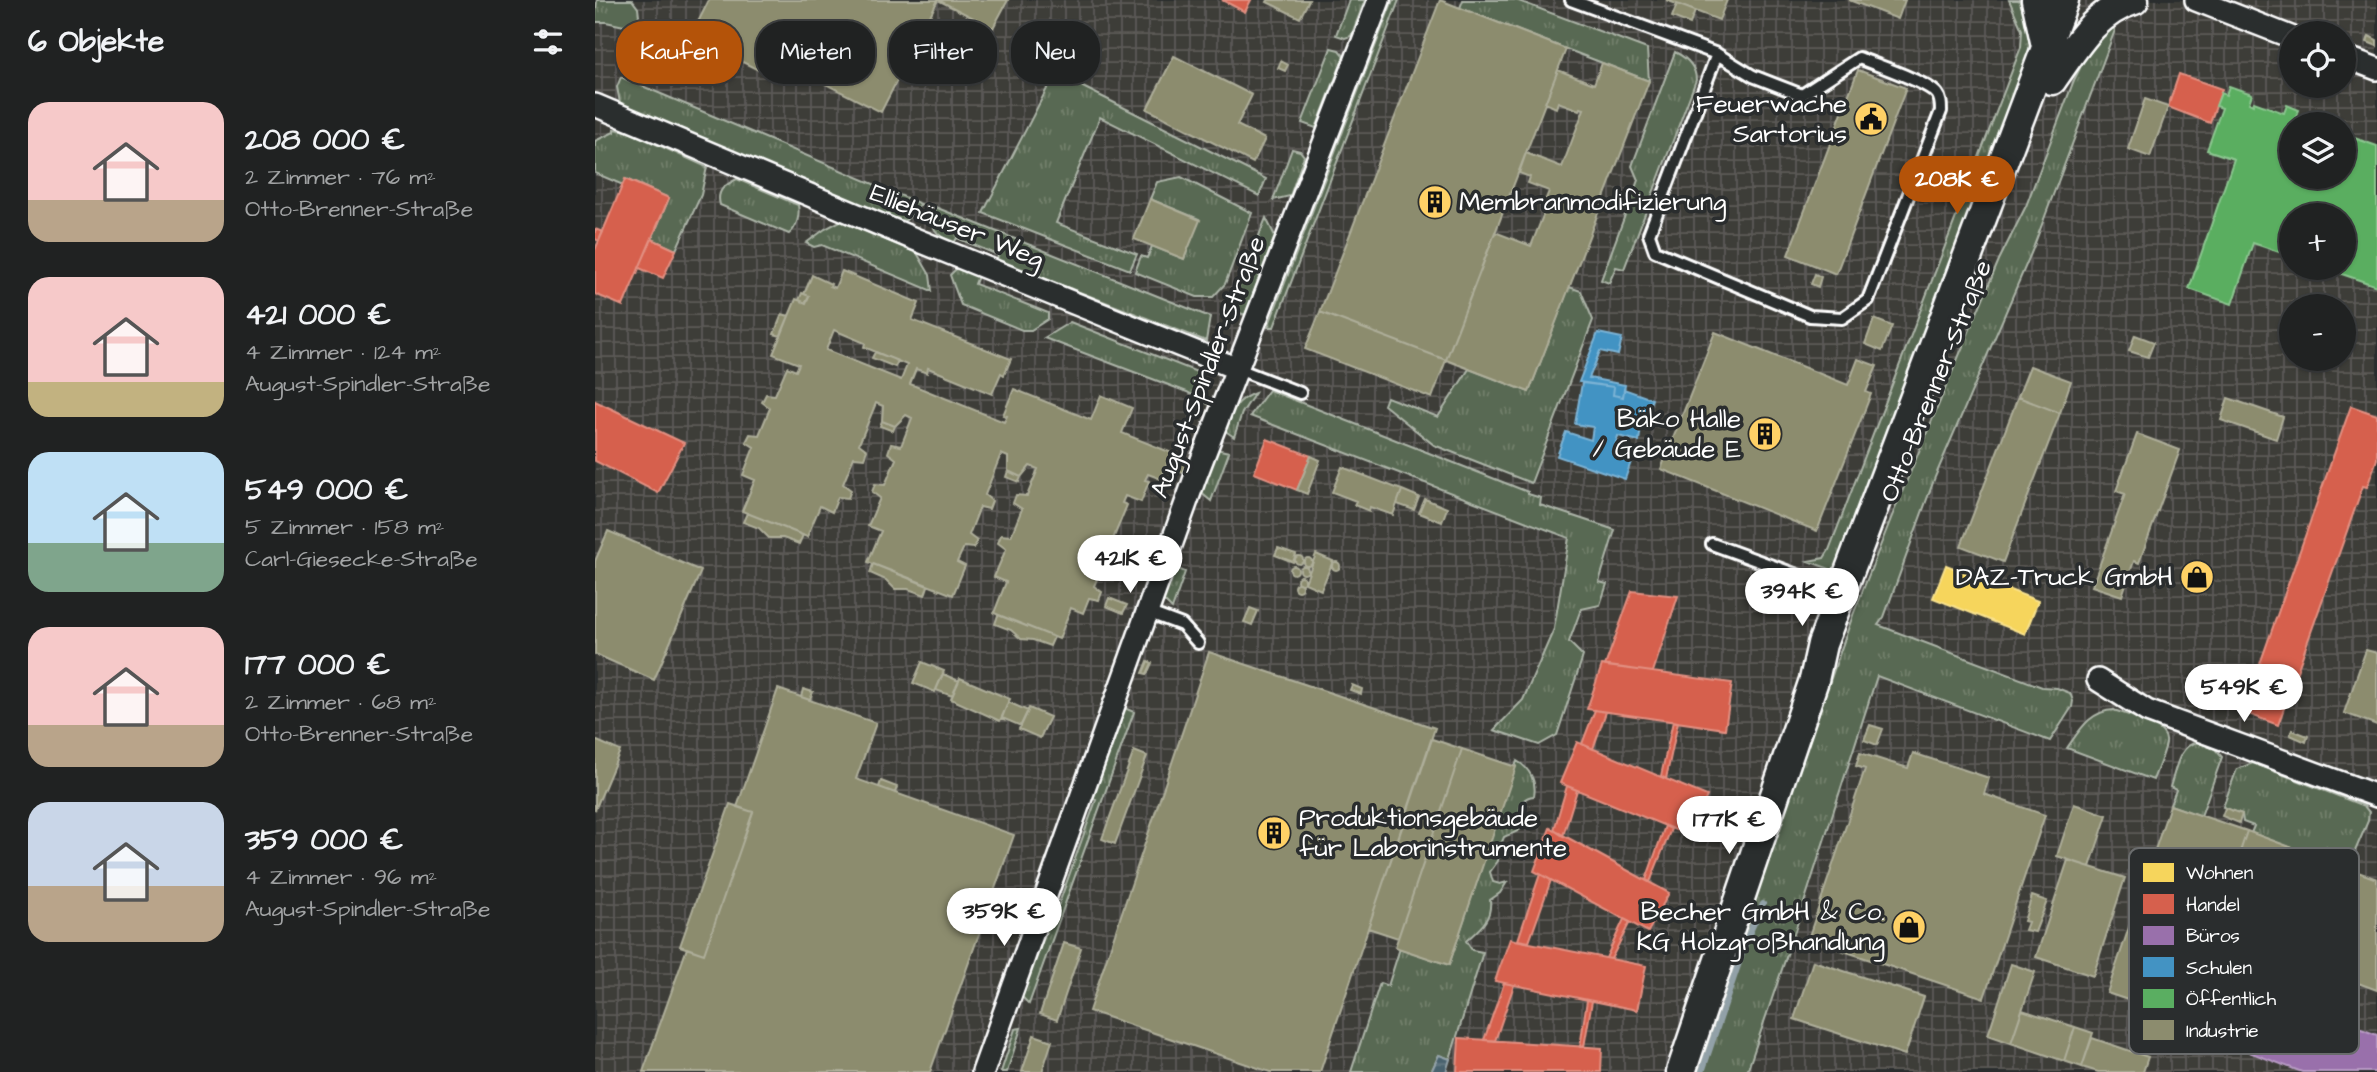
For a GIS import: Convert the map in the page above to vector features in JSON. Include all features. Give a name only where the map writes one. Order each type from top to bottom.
[{"type":"main road","points":[[2036,0],[2046,48]]},
{"type":"main road","name":"Otto-Brenner-Straße","points":[[1815,680],[1822,644],[2064,0]]},
{"type":"main road","name":"Otto-Brenner-Straße","points":[[1681,1072],[1815,680],[1831,648],[1986,256],[2082,0]]},
{"type":"main road","points":[[2052,80],[2089,29],[2102,16],[2114,7],[2134,0]]},
{"type":"street","name":"August-Spindler-Straße","points":[[983,1072],[1195,478],[1379,0]]},
{"type":"street","points":[[2196,1],[2279,32]]},
{"type":"street","points":[[2356,62],[2377,69]]},
{"type":"street","name":"Elliehäuser Weg","points":[[595,104],[939,250],[1238,369]]},
{"type":"street","points":[[2098,680],[2147,711],[2377,796]]},
{"type":"lane","points":[[1571,0],[1717,54],[1753,76],[1802,95],[1859,58],[1921,83],[1939,97],[1941,111],[1868,300],[1842,318],[1810,316],[1655,251],[1649,234],[1717,54]]},
{"type":"lane","name":"Elliehäuser Weg","points":[[1238,369],[1300,393]]},
{"type":"lane","points":[[1712,544],[1842,592]]},
{"type":"lane","points":[[1147,612],[1182,625],[1198,643]]},
{"type":"shaded area","points":[[595,0],[2377,0],[2377,1072],[595,1072]]},
{"type":"green space","points":[[597,0],[632,0],[638,8],[640,21],[616,21],[616,24],[595,22]]},
{"type":"green space","points":[[1349,0],[1365,0],[1351,36],[1345,38],[1336,35]]},
{"type":"green space","points":[[1393,0],[1399,0],[1274,327],[1268,327]]},
{"type":"green space","points":[[1463,0],[1516,0],[1647,49],[1649,81],[1460,8]]},
{"type":"green space","points":[[2009,0],[2019,0],[2022,7],[2029,33],[2029,54],[1838,572],[1808,561],[1824,558],[1829,550],[2021,47],[2022,30]]},
{"type":"green space","points":[[2110,25],[2115,30],[2032,251],[1935,477],[1884,617],[1878,625],[2042,687],[2057,688],[2070,693],[2072,707],[2050,741],[1877,676],[1747,1072],[1699,1072],[1747,931],[1758,888],[1853,615],[1999,260],[2026,206],[2074,80],[2089,50]]},
{"type":"green space","points":[[1331,48],[1339,50],[1344,56],[1316,128],[1302,123]]},
{"type":"green space","points":[[1675,52],[1690,63],[1696,80],[1624,269],[1616,267],[1609,283],[1601,280],[1638,180],[1632,166]]},
{"type":"green space","points":[[618,84],[638,84],[921,204],[906,220],[895,221],[643,115],[620,103]]},
{"type":"green space","points":[[1049,84],[1077,84],[1266,179],[1259,196],[1100,117],[1056,223],[1137,254],[1130,270],[983,213]]},
{"type":"green space","points":[[614,129],[627,131],[707,167],[701,195],[676,250],[652,239],[669,198],[626,179],[623,185],[595,173],[595,141],[614,132]]},
{"type":"green space","points":[[1292,149],[1300,151],[1304,156],[1290,196],[1273,200]]},
{"type":"green space","points":[[1181,177],[1252,213],[1225,284],[1213,297],[1197,297],[1135,272],[1141,256],[1147,258],[1152,246],[1184,259],[1199,219],[1150,199],[1157,182]]},
{"type":"green space","points":[[737,179],[798,205],[797,221],[789,234],[720,205],[719,195],[729,183]]},
{"type":"green space","points":[[935,207],[1210,317],[1206,341],[997,260],[998,255],[957,238],[954,243],[935,230],[932,220]]},
{"type":"green space","points":[[1266,218],[1275,236],[1245,315],[1230,309]]},
{"type":"green space","points":[[840,221],[917,253],[930,275],[932,291],[822,245],[814,247],[806,243]]},
{"type":"green space","points":[[957,268],[978,276],[975,284],[1048,313],[1048,319],[1031,330],[1022,330],[961,305],[950,275]]},
{"type":"green space","points":[[1569,287],[1581,291],[1593,320],[1531,483],[1434,445],[1384,405],[1387,397],[1438,417],[1469,369],[1529,392]]},
{"type":"green space","points":[[1070,322],[1197,372],[1208,404],[1187,392],[1044,338]]},
{"type":"green space","points":[[1269,390],[1528,492],[1541,498],[1540,505],[1615,530],[1599,582],[1607,584],[1600,605],[1581,609],[1569,642],[1583,656],[1557,735],[1539,745],[1494,730],[1523,700],[1554,629],[1569,538],[1250,416]]},
{"type":"green space","points":[[1255,393],[1242,413],[1234,437],[1224,430],[1229,418],[1243,399]]},
{"type":"green space","points":[[1216,449],[1229,452],[1211,501],[1200,492]]},
{"type":"green space","points":[[1174,567],[1185,572],[1172,609],[1162,599]]},
{"type":"green space","points":[[1122,707],[1134,712],[1029,1004],[1019,994],[1051,906],[1057,909],[1096,800],[1089,797]]},
{"type":"green space","points":[[2114,710],[2155,726],[2165,736],[2165,748],[2153,780],[2067,748],[2092,718]]},
{"type":"green space","points":[[2198,742],[2215,749],[2222,757],[2201,816],[2170,805],[2176,790],[2170,787],[2179,759],[2186,748]]},
{"type":"green space","points":[[1517,761],[1531,776],[1534,796],[1522,803],[1520,812],[1526,819],[1524,824],[1504,837],[1498,861],[1490,872],[1493,882],[1507,882],[1500,893],[1490,900],[1489,913],[1484,923],[1466,941],[1472,950],[1483,952],[1450,1059],[1439,1055],[1431,1072],[1351,1072],[1380,983],[1388,986],[1400,948],[1449,965]]},
{"type":"green space","points":[[2253,763],[2364,806],[2369,812],[2368,821],[2356,848],[2292,848],[2251,833],[2254,826],[2243,822],[2242,814],[2223,807],[2237,769]]},
{"type":"green space","points":[[1021,1028],[1007,1072],[1001,1072],[1015,1029]]},
{"type":"water","points":[[1439,1055],[1450,1059],[1446,1072],[1431,1072]]},
{"type":"building: Wohnen","points":[[1946,565],[2038,601],[2025,634],[1933,598]]},
{"type":"building: Handel","points":[[1222,0],[1251,0],[1245,12]]},
{"type":"building: Handel","points":[[2179,74],[2222,89],[2210,123],[2168,107]]},
{"type":"building: Handel","points":[[625,179],[669,198],[623,306],[595,294],[595,250]]},
{"type":"building: Handel","points":[[595,229],[603,232],[599,241],[595,239]]},
{"type":"building: Handel","points":[[652,239],[676,250],[663,278],[639,268]]},
{"type":"building: Handel","points":[[595,401],[684,443],[658,493],[595,461]]},
{"type":"building: Handel","points":[[2351,406],[2377,415],[2377,459],[2367,487],[2363,486],[2278,725],[2243,712]]},
{"type":"building: Handel","points":[[1267,439],[1311,456],[1297,490],[1254,473]]},
{"type":"building: Handel","points":[[1632,591],[1678,596],[1653,672],[1605,666]]},
{"type":"building: Handel","points":[[1602,665],[1732,683],[1725,729],[1587,709]]},
{"type":"building: Handel","points":[[1595,710],[1606,712],[1593,749],[1582,744]]},
{"type":"building: Handel","points":[[1673,721],[1678,722],[1666,779],[1661,776]]},
{"type":"building: Handel","points":[[1577,742],[1707,796],[1690,836],[1560,783]]},
{"type":"building: Handel","points":[[1567,786],[1577,790],[1563,836],[1554,830]]},
{"type":"building: Handel","points":[[1665,826],[1671,829],[1650,882],[1646,880]]},
{"type":"building: Handel","points":[[1550,828],[1669,893],[1648,932],[1534,871]]},
{"type":"building: Handel","points":[[1540,874],[1551,880],[1529,942],[1518,940]]},
{"type":"building: Handel","points":[[1624,919],[1630,922],[1611,959],[1606,958]]},
{"type":"building: Handel","points":[[1510,939],[1646,966],[1637,1010],[1495,981]]},
{"type":"building: Handel","points":[[1504,983],[1514,985],[1495,1041],[1484,1040]]},
{"type":"building: Handel","points":[[1587,1000],[1592,1001],[1584,1047],[1580,1047]]},
{"type":"building: Handel","points":[[1459,1038],[1602,1048],[1601,1072],[1457,1072]]},
{"type":"building: Büros","points":[[2359,1028],[2377,1035],[2377,1072],[2302,1072],[2254,1054],[2359,1054]]},
{"type":"building: Schulen","points":[[1598,333],[1622,338],[1618,355],[1600,351],[1589,378],[1625,385],[1623,397],[1613,395],[1614,387],[1579,382]]},
{"type":"building: Schulen","points":[[1582,383],[1614,387],[1613,395],[1623,397],[1624,389],[1652,399],[1642,421],[1639,441],[1618,436],[1613,453],[1632,459],[1625,479],[1557,456],[1566,432],[1591,440],[1593,427],[1575,424]]},
{"type":"building: Öffentlich","points":[[2229,86],[2252,94],[2249,103],[2253,105],[2254,102],[2281,112],[2279,112],[2279,189],[2356,189],[2356,139],[2377,146],[2377,286],[2356,279],[2356,203],[2279,203],[2279,252],[2253,243],[2232,304],[2189,289],[2234,159],[2207,150],[2222,108],[2216,106],[2221,93],[2226,95]]},
{"type":"building: Öffentlich","points":[[2287,105],[2299,110],[2298,112],[2284,112]]},
{"type":"building: Industrie","points":[[709,0],[938,0],[927,21],[889,21],[889,84],[895,84],[881,112],[826,84],[875,84],[875,21],[756,21],[756,69],[742,62],[742,21],[698,21]]},
{"type":"building: Industrie","points":[[938,0],[1008,0],[997,21],[979,21]]},
{"type":"building: Industrie","points":[[1309,0],[1300,18],[1267,2]]},
{"type":"building: Industrie","name":"Membranmodifizierung","points":[[1440,0],[1566,49],[1446,360],[1320,312]]},
{"type":"building: Industrie","points":[[1666,0],[1727,0],[1719,20]]},
{"type":"building: Industrie","points":[[1849,0],[1905,0],[1898,19]]},
{"type":"building: Industrie","points":[[1677,4],[1695,11],[1690,24],[1672,17]]},
{"type":"building: Industrie","points":[[2369,36],[2377,40],[2377,46],[2367,42]]},
{"type":"building: Industrie","points":[[1174,56],[1252,95],[1237,125],[1265,139],[1253,163],[1147,109]]},
{"type":"building: Industrie","points":[[1281,61],[1288,65],[1285,71],[1278,68]]},
{"type":"building: Industrie","points":[[1602,63],[1649,81],[1529,392],[1446,360],[1495,232],[1531,246],[1548,203],[1545,201],[1549,191],[1528,183],[1530,177],[1519,173],[1526,153],[1562,167],[1584,109],[1579,110],[1558,102],[1556,108],[1545,103],[1558,70],[1594,84]]},
{"type":"building: Industrie","points":[[1858,70],[1906,88],[1836,274],[1788,255]]},
{"type":"building: Industrie","points":[[2145,99],[2168,107],[2150,157],[2128,149]]},
{"type":"building: Industrie","points":[[1150,199],[1200,220],[1184,259],[1134,239]]},
{"type":"building: Industrie","points":[[842,271],[919,303],[912,320],[1011,359],[1004,375],[1001,373],[992,394],[928,368],[927,373],[916,369],[910,384],[1004,422],[1007,416],[1003,415],[1014,389],[1091,420],[1101,395],[1132,408],[1122,433],[1172,453],[1161,479],[1148,474],[1145,480],[1149,481],[1141,502],[1125,496],[1122,503],[1127,505],[1105,559],[1113,565],[1110,573],[1100,572],[1094,586],[1102,592],[1099,600],[1089,598],[1083,613],[1071,608],[1059,639],[994,613],[1006,582],[994,577],[1006,549],[998,543],[1001,535],[1011,536],[1022,509],[1013,503],[1016,495],[1027,496],[1038,469],[1030,466],[1021,477],[1008,471],[1008,457],[1001,454],[985,495],[992,501],[989,509],[980,507],[969,535],[977,541],[974,548],[964,547],[957,562],[965,566],[953,595],[868,562],[881,531],[868,526],[880,498],[872,492],[875,484],[885,485],[896,459],[888,453],[891,444],[901,446],[912,418],[906,415],[895,426],[882,421],[883,406],[876,403],[859,444],[867,450],[864,458],[854,457],[843,484],[851,490],[848,498],[838,497],[832,512],[820,506],[807,537],[742,511],[755,480],[743,475],[754,447],[746,442],[750,434],[759,435],[770,408],[762,402],[766,394],[775,395],[787,367],[796,371],[799,364],[773,354],[796,299],[806,303],[809,296],[804,294],[812,275],[835,288]],"holes":[[[834,330],[865,343],[864,347],[907,365],[901,380],[826,350]]]},
{"type":"building: Industrie","points":[[1815,274],[1821,277],[1818,287],[1811,284]]},
{"type":"building: Industrie","points":[[802,293],[809,296],[806,303],[799,300]]},
{"type":"building: Industrie","points":[[1320,312],[1446,360],[1432,398],[1305,349]]},
{"type":"building: Industrie","points":[[782,314],[789,316],[781,336],[774,334]]},
{"type":"building: Industrie","points":[[1874,319],[1892,326],[1882,351],[1865,344]]},
{"type":"building: Industrie","name":"Bäko Halle / Gebäude E","points":[[1715,332],[1848,385],[1858,359],[1877,366],[1866,392],[1871,394],[1817,531],[1661,469]]},
{"type":"building: Industrie","points":[[2135,335],[2154,342],[2148,357],[2129,351]]},
{"type":"building: Industrie","points":[[875,352],[898,361],[895,367],[872,358]]},
{"type":"building: Industrie","points":[[2030,366],[2071,381],[2060,413],[2018,397]]},
{"type":"building: Industrie","points":[[2018,397],[2060,413],[2003,562],[1961,546]]},
{"type":"building: Industrie","points":[[2228,398],[2283,417],[2276,439],[2221,420]]},
{"type":"building: Industrie","points":[[882,421],[895,426],[893,431],[880,426]]},
{"type":"building: Industrie","points":[[2137,434],[2180,450],[2139,563],[2134,561],[2122,596],[2092,586],[2125,494],[2116,491]]},
{"type":"building: Industrie","points":[[1311,456],[1320,460],[1307,494],[1297,490]]},
{"type":"building: Industrie","points":[[1182,459],[1188,461],[1183,473],[1177,471]]},
{"type":"building: Industrie","points":[[1342,467],[1402,490],[1393,515],[1370,507],[1369,511],[1354,505],[1356,501],[1332,492]]},
{"type":"building: Industrie","points":[[1008,471],[1021,477],[1019,482],[1006,477]]},
{"type":"building: Industrie","points":[[1402,490],[1419,497],[1414,510],[1397,504]]},
{"type":"building: Industrie","points":[[1425,499],[1447,508],[1442,522],[1419,513]]},
{"type":"building: Industrie","points":[[747,513],[803,535],[799,544],[783,538],[769,538],[759,528],[743,522]]},
{"type":"building: Industrie","points":[[608,531],[701,571],[654,680],[595,654],[595,561]]},
{"type":"building: Industrie","points":[[1278,548],[1296,554],[1293,562],[1275,555]]},
{"type":"building: Industrie","points":[[1316,554],[1333,561],[1321,590],[1305,583]]},
{"type":"building: Industrie","points":[[1299,556],[1303,560],[1299,564],[1295,560]]},
{"type":"building: Industrie","points":[[1308,558],[1312,562],[1308,566],[1304,562]]},
{"type":"building: Industrie","points":[[1336,562],[1340,566],[1336,570],[1332,566]]},
{"type":"building: Industrie","points":[[873,564],[928,586],[925,595],[908,589],[895,589],[886,580],[870,573]]},
{"type":"building: Industrie","points":[[1294,566],[1298,570],[1294,574],[1290,570]]},
{"type":"building: Industrie","points":[[1304,566],[1308,570],[1304,574],[1300,570]]},
{"type":"building: Industrie","points":[[1301,576],[1305,580],[1301,584],[1297,580]]},
{"type":"building: Industrie","points":[[1298,583],[1302,587],[1298,591],[1294,587]]},
{"type":"building: Industrie","points":[[1109,598],[1127,605],[1123,613],[1106,606]]},
{"type":"building: Industrie","points":[[1250,608],[1258,611],[1252,625],[1244,622]]},
{"type":"building: Industrie","points":[[998,615],[1054,637],[1050,646],[1021,639],[1011,630],[995,624]]},
{"type":"building: Industrie","points":[[2366,650],[2377,653],[2377,725],[2344,713]]},
{"type":"building: Industrie","name":"Produktionsgebäude für Laborinstrumente","points":[[1209,652],[1435,728],[1320,1072],[1270,1072],[1089,1011]]},
{"type":"building: Industrie","points":[[1148,661],[1152,663],[1147,674],[1143,673]]},
{"type":"building: Industrie","points":[[922,662],[944,671],[935,692],[913,683]]},
{"type":"building: Industrie","points":[[943,674],[959,681],[952,696],[936,690]]},
{"type":"building: Industrie","points":[[960,678],[1010,699],[1000,721],[951,699]]},
{"type":"building: Industrie","points":[[1352,685],[1362,689],[1361,694],[1350,690]]},
{"type":"building: Industrie","points":[[778,689],[876,723],[856,779],[1014,835],[930,1072],[643,1072],[687,948],[704,954],[753,812],[737,807]]},
{"type":"building: Industrie","points":[[803,689],[813,692],[810,700],[801,697]]},
{"type":"building: Industrie","points":[[1008,702],[1028,711],[1021,726],[1002,718]]},
{"type":"building: Industrie","points":[[1029,708],[1050,717],[1040,738],[1019,729]]},
{"type":"building: Industrie","points":[[1870,725],[1883,729],[1877,745],[1864,740]]},
{"type":"building: Industrie","points":[[2292,730],[2308,736],[2306,742],[2290,735]]},
{"type":"building: Industrie","points":[[1432,739],[1462,749],[1398,938],[1368,928]]},
{"type":"building: Industrie","points":[[595,740],[620,751],[595,810]]},
{"type":"building: Industrie","points":[[1462,749],[1516,767],[1449,965],[1395,947]]},
{"type":"building: Industrie","points":[[1134,751],[1147,756],[1115,844],[1102,839]]},
{"type":"building: Industrie","points":[[1860,753],[1908,768],[1913,753],[1989,778],[1984,794],[2045,815],[1984,998],[1808,939],[1865,769],[1856,766]]},
{"type":"building: Industrie","points":[[881,781],[897,787],[895,793],[879,787]]},
{"type":"building: Industrie","points":[[730,804],[753,812],[704,954],[680,946]]},
{"type":"building: Industrie","points":[[2074,804],[2107,815],[2090,867],[2057,856]]},
{"type":"building: Industrie","points":[[2170,805],[2247,831],[2241,848],[2156,848]]},
{"type":"building: Industrie","points":[[2225,808],[2242,814],[2239,823],[2222,816]]},
{"type":"building: Industrie","points":[[2247,831],[2293,848],[2241,848]]},
{"type":"building: Industrie","points":[[2068,860],[2125,878],[2093,976],[2036,957]]},
{"type":"building: Industrie","points":[[2359,872],[2377,879],[2377,990],[2359,983]]},
{"type":"building: Industrie","points":[[2032,896],[2047,901],[2035,932],[2025,930],[2028,922],[2024,921]]},
{"type":"building: Industrie","points":[[2129,927],[2129,1000],[2107,993]]},
{"type":"building: Industrie","points":[[1064,943],[1081,948],[1057,1020],[1040,1014]]},
{"type":"building: Industrie","points":[[1813,961],[1924,997],[1905,1055],[1794,1019]]},
{"type":"building: Industrie","points":[[2011,964],[2035,972],[2011,1043],[1988,1035]]},
{"type":"building: Industrie","points":[[2022,1010],[2075,1027],[2064,1061],[2011,1043]]},
{"type":"building: Industrie","points":[[2075,1027],[2093,1033],[2082,1067],[2064,1061]]},
{"type":"building: Industrie","points":[[1034,1035],[1052,1041],[1042,1072],[1022,1072]]},
{"type":"building: Industrie","points":[[2092,1038],[2129,1051],[2129,1054],[2148,1057],[2143,1072],[2098,1072],[2082,1067]]},
{"type":"waterway","points":[[1702,1072],[1748,936],[1763,904]]},
{"type":"place","name":"Feuerwache Sartorius","points":[[1871,119]]},
{"type":"place","name":"Membranmodifizierung","points":[[1435,202]]},
{"type":"place","name":"Bäko Halle / Gebäude E","points":[[1765,434]]},
{"type":"place","name":"DAZ-Truck GmbH","points":[[2197,577]]},
{"type":"place","name":"Produktionsgebäude für Laborinstrumente","points":[[1274,833]]},
{"type":"place","name":"Becher GmbH & Co. KG Holzgroßhandlung","points":[[1909,927]]}]
